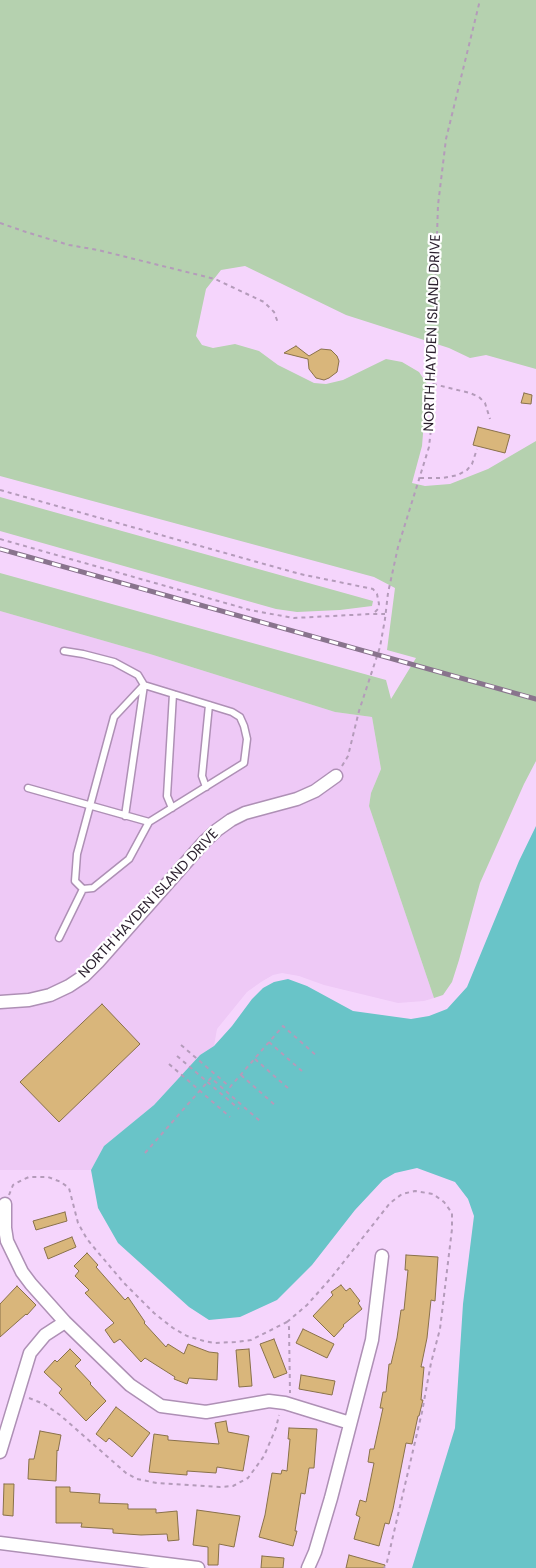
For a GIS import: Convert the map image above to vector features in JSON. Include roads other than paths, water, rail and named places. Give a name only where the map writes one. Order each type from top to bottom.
[{"type":"street","name":"NORTH HAYDEN ISLAND DRIVE","points":[[0,1002],[29,1000],[50,995],[84,976],[217,830],[245,813],[296,799],[315,791],[336,776]]},
{"type":"street","points":[[5,1204],[7,1241],[22,1272],[31,1284],[65,1322],[130,1386],[161,1406],[206,1412],[269,1401],[285,1403],[350,1423]]},
{"type":"street","points":[[308,1568],[332,1498],[372,1340],[382,1256]]},
{"type":"street","points":[[0,1452],[30,1353],[45,1334],[65,1322]]},
{"type":"street","points":[[0,1544],[198,1568]]},
{"type":"lane","points":[[64,651],[114,662],[138,675],[144,685],[126,816]]},
{"type":"lane","points":[[144,685],[232,712],[240,717],[247,738],[244,763],[149,822],[129,859],[93,888],[83,889],[75,881],[74,874],[77,854],[114,717],[144,685]]},
{"type":"lane","points":[[172,808],[167,796],[173,694]]},
{"type":"lane","points":[[206,787],[202,776],[209,705]]},
{"type":"lane","points":[[28,788],[149,822]]},
{"type":"lane","points":[[59,938],[83,889]]},
{"type":"railway","points":[[0,549],[536,699]]}]
